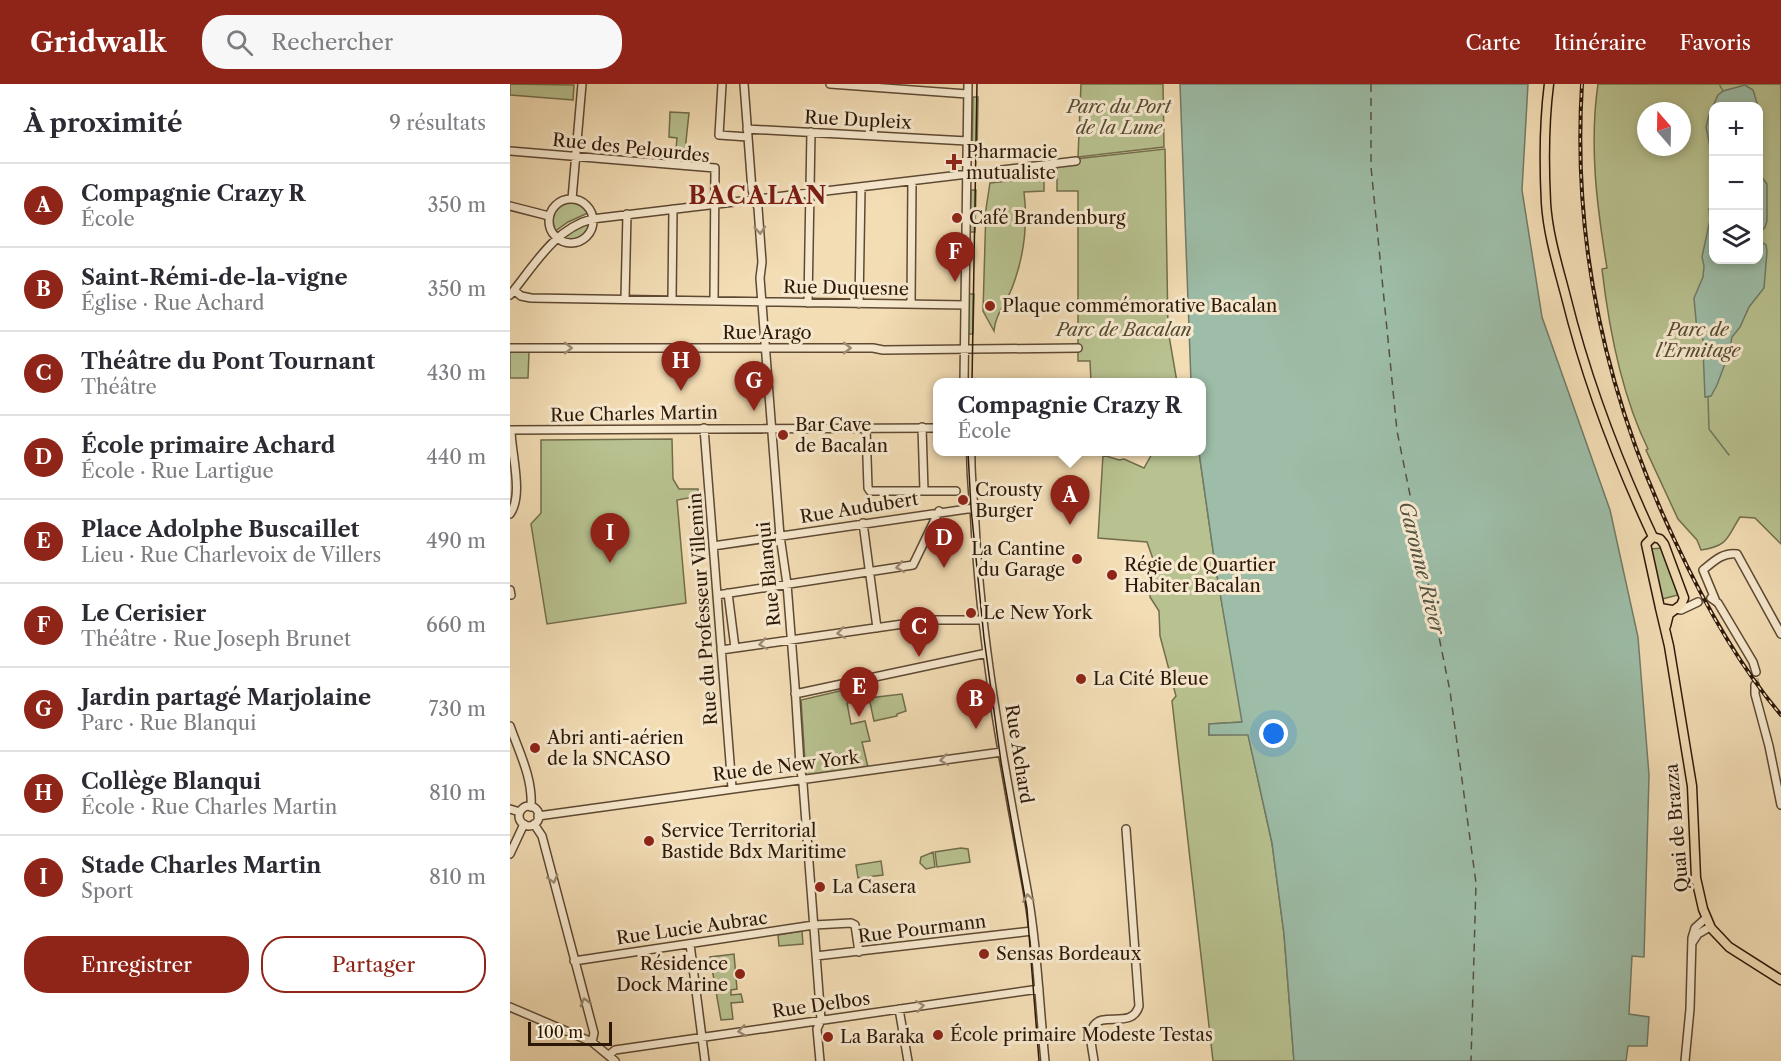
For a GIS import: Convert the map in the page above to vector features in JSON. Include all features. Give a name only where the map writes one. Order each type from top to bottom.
[{"type":"main road","points":[[1549,84],[1545,163],[1546,204],[1554,253],[1574,328],[1604,417],[1653,537],[1664,543],[1684,598],[1681,605],[1673,609],[1660,608]]},
{"type":"main road","name":"Quai de Brazza","points":[[1653,537],[1646,544],[1666,633],[1692,786],[1696,878],[1710,927]]},
{"type":"main road","name":"Quai de Brazza","points":[[1666,633],[1667,618],[1673,609]]},
{"type":"main road","points":[[1710,927],[1729,946],[1781,982]]},
{"type":"street","points":[[572,200],[582,84]]},
{"type":"street","name":"Rue Dupleix","points":[[722,84],[719,135],[811,132],[967,141]]},
{"type":"street","name":"Rue Blanqui","points":[[744,84],[752,190],[758,208],[762,262],[760,278],[771,428],[792,640],[821,1020],[817,1029],[820,1061]]},
{"type":"street","points":[[830,84],[967,94]]},
{"type":"street","points":[[964,378],[968,84]]},
{"type":"street","points":[[808,303],[811,132]]},
{"type":"street","name":"Rue des Pelourdes","points":[[510,151],[713,167],[716,169],[716,204]]},
{"type":"street","points":[[512,293],[557,238],[573,225],[592,219],[1076,161]]},
{"type":"street","points":[[911,304],[912,181]]},
{"type":"street","points":[[859,303],[861,187]]},
{"type":"street","points":[[572,200],[579,201],[587,207],[592,219],[589,232],[579,241],[570,243],[557,238],[550,229],[549,216],[558,204],[572,200]]},
{"type":"street","points":[[714,301],[716,204]]},
{"type":"street","points":[[510,207],[549,216]]},
{"type":"street","points":[[672,209],[672,300]]},
{"type":"street","points":[[625,299],[627,214]]},
{"type":"street","name":"Rue Duquesne","points":[[512,293],[531,298],[965,305]]},
{"type":"street","name":"Rue Arago","points":[[510,348],[873,348],[884,350],[1078,348]]},
{"type":"street","points":[[922,427],[924,491]]},
{"type":"street","name":"Rue du Professeur Villemin","points":[[704,428],[732,788]]},
{"type":"street","points":[[866,428],[868,488],[870,491],[956,491]]},
{"type":"street","name":"Rue Charles Martin","points":[[511,430],[933,428]]},
{"type":"street","points":[[510,514],[515,504],[516,494],[511,430]]},
{"type":"street","name":"Rue Achard","points":[[971,456],[982,620],[1002,752],[1026,885],[1046,1060]]},
{"type":"street","name":"Rue Audubert","points":[[713,546],[974,508]]},
{"type":"street","points":[[717,595],[913,565],[939,512]]},
{"type":"street","points":[[863,523],[877,628]]},
{"type":"street","points":[[1756,672],[1753,662],[1712,599],[1703,570],[1723,555],[1737,554],[1781,634]]},
{"type":"street","points":[[728,593],[735,648]]},
{"type":"street","points":[[1673,609],[1681,610],[1696,603],[1688,603],[1684,598]]},
{"type":"street","points":[[721,650],[931,620],[982,620]]},
{"type":"street","points":[[795,694],[987,653]]},
{"type":"street","points":[[1755,685],[1755,694],[1779,785],[1781,805]]},
{"type":"street","points":[[510,726],[528,778],[531,807]]},
{"type":"street","name":"Rue de New York","points":[[538,816],[1002,752]]},
{"type":"street","points":[[524,807],[531,807],[537,811],[538,816],[534,824],[530,826],[519,819],[524,807]]},
{"type":"street","points":[[510,809],[520,812]]},
{"type":"street","points":[[510,854],[524,824]]},
{"type":"street","points":[[534,824],[542,836],[594,1033],[591,1042]]},
{"type":"street","points":[[1094,1061],[1092,1031],[1094,1025],[1100,1021],[1129,1018],[1136,1013],[1139,1006],[1126,829]]},
{"type":"street","points":[[1684,1061],[1690,1009],[1692,943],[1695,928],[1706,918]]},
{"type":"street","name":"Rue Lucie Aubrac","points":[[574,961],[814,925],[854,923],[859,952]]},
{"type":"street","points":[[1692,943],[1698,934],[1710,927]]},
{"type":"street","name":"Rue Pourmann","points":[[816,956],[1032,930]]},
{"type":"street","points":[[690,944],[705,1061]]},
{"type":"street","name":"Rue Delbos","points":[[609,1055],[615,1050],[1039,989]]},
{"type":"street","points":[[510,1007],[591,1042],[615,1061]]},
{"type":"street","points":[[899,1009],[908,1061]]},
{"type":"green space","points":[[510,84],[574,85],[573,100],[510,95]]},
{"type":"green space","name":"Parc du Port de la Lune","points":[[1081,84],[1163,84],[1164,147],[1078,157]]},
{"type":"green space","name":"Parc de l'Ermitage","points":[[1598,84],[1781,84],[1781,544],[1755,518],[1740,517],[1726,540],[1717,546],[1701,550],[1697,540],[1678,519],[1646,450],[1648,449],[1631,407],[1618,362],[1605,292],[1602,269],[1607,268],[1595,176],[1594,130]]},
{"type":"green space","points":[[973,97],[978,97],[977,157],[972,157]]},
{"type":"green space","points":[[670,112],[689,113],[684,160],[675,159],[677,138],[669,137]]},
{"type":"green space","name":"Parc de Bacalan","points":[[1165,149],[1168,330],[1176,378],[1091,378],[1090,361],[1078,361],[1078,191],[1057,191],[1057,161]]},
{"type":"green space","points":[[1044,174],[1044,191],[1024,192],[1026,217],[1022,253],[1012,288],[999,314],[994,331],[983,311],[986,209],[990,183],[1028,179],[1030,176]]},
{"type":"green space","points":[[971,190],[976,190],[975,232],[970,232]]},
{"type":"green space","points":[[571,201],[579,203],[588,213],[568,222],[554,232],[552,216],[554,212],[560,205]]},
{"type":"green space","points":[[591,223],[585,235],[562,239],[578,227]]},
{"type":"green space","points":[[969,294],[974,294],[973,334],[968,334]]},
{"type":"green space","points":[[510,352],[529,352],[528,378],[510,378]]},
{"type":"green space","points":[[672,439],[673,479],[679,489],[698,489],[699,496],[677,500],[686,603],[547,624],[531,524],[541,513],[541,440]]},
{"type":"green space","points":[[1103,456],[1124,459],[1144,468],[1151,456],[1200,456],[1215,564],[1243,722],[1209,724],[1209,735],[1248,734],[1272,843],[1284,934],[1294,1061],[1213,1061],[1172,701],[1176,696],[1160,636],[1159,611],[1150,597],[1153,559],[1147,542],[1098,538]]},
{"type":"green space","points":[[1662,548],[1678,595],[1662,599],[1651,549]]},
{"type":"green space","points":[[857,687],[860,700],[847,703],[851,724],[865,721],[870,741],[862,742],[868,767],[806,776],[801,700]]},
{"type":"green space","points":[[902,694],[906,711],[897,716],[874,721],[869,698]]},
{"type":"green space","points":[[968,849],[970,862],[937,867],[935,852]]},
{"type":"green space","points":[[933,852],[935,867],[926,869],[920,863],[921,857]]},
{"type":"green space","points":[[881,861],[883,875],[858,878],[856,865]]},
{"type":"green space","points":[[802,931],[803,944],[779,946],[778,935]]},
{"type":"green space","points":[[734,954],[737,989],[731,990],[731,995],[741,994],[743,1002],[731,1003],[733,1019],[721,1020],[710,957]]},
{"type":"water","name":"Garonne River","points":[[1180,84],[1528,84],[1522,190],[1542,317],[1610,510],[1638,637],[1649,775],[1644,957],[1632,956],[1629,1014],[1649,1017],[1647,1046],[1628,1046],[1626,1061],[1294,1061],[1284,934],[1272,843],[1248,735],[1209,735],[1209,724],[1242,722],[1200,456],[1206,456],[1206,378],[1191,378]]},
{"type":"water","points":[[1745,85],[1753,90],[1757,102],[1715,102],[1723,91]]},
{"type":"water","points":[[1709,115],[1709,142],[1706,127]]},
{"type":"water","points":[[1763,178],[1767,184],[1763,229]]},
{"type":"water","points":[[1709,225],[1709,264],[1763,264],[1763,243],[1767,251],[1764,288],[1749,307],[1740,327],[1732,337],[1729,353],[1717,385],[1711,396],[1705,397],[1704,341],[1697,331],[1694,298],[1703,277],[1702,257]]},
{"type":"waterway","points":[[1719,84],[1723,91]]},
{"type":"waterway","points":[[1708,397],[1709,429],[1729,455]]},
{"type":"ferry route","points":[[1371,84],[1371,167],[1397,431],[1450,691],[1476,883],[1471,1061]]},
{"type":"tunnel","points":[[1698,602],[1710,598]]},
{"type":"tunnel","points":[[1755,685],[1756,672]]},
{"type":"tram line","points":[[972,378],[977,84]]},
{"type":"tram line","points":[[968,456],[984,638],[1001,762],[1027,909],[1039,1061]]},
{"type":"railway","points":[[1582,84],[1580,144],[1589,261],[1599,318],[1630,431],[1651,486],[1698,587],[1722,632],[1750,675],[1781,715]]},
{"type":"place","name":"Pharmacie mutualiste","points":[[954,162]]},
{"type":"place","name":"Café Brandenburg","points":[[957,218]]},
{"type":"place","name":"Le Cerisier","points":[[955,282]]},
{"type":"place","name":"Plaque commémorative Bacalan","points":[[990,306]]},
{"type":"place","name":"Collège Blanqui","points":[[681,391]]},
{"type":"place","name":"Jardin partagé Marjolaine","points":[[754,411]]},
{"type":"place","name":"Bar Cave de Bacalan","points":[[783,435]]},
{"type":"place","name":"Crousty Burger","points":[[963,500]]},
{"type":"place","name":"Compagnie Crazy R","points":[[1070,525]]},
{"type":"place","name":"La Cantine du Garage","points":[[1077,559]]},
{"type":"place","name":"Stade Charles Martin","points":[[610,563]]},
{"type":"place","name":"École primaire Achard","points":[[944,568]]},
{"type":"place","name":"Régie de Quartier Habiter Bacalan","points":[[1112,575]]},
{"type":"place","name":"Le New York","points":[[971,613]]},
{"type":"place","name":"Théâtre du Pont Tournant","points":[[919,657]]},
{"type":"place","name":"La Cité Bleue","points":[[1081,679]]},
{"type":"place","name":"Place Adolphe Buscaillet","points":[[859,717]]},
{"type":"place","name":"Saint-Rémi-de-la-vigne","points":[[976,729]]},
{"type":"place","name":"Abri anti-aérien de la SNCASO","points":[[535,748]]},
{"type":"place","name":"Service Territorial Bastide Bdx Maritime","points":[[649,841]]},
{"type":"place","name":"La Casera","points":[[820,887]]},
{"type":"place","name":"Sensas Bordeaux","points":[[984,954]]},
{"type":"place","name":"Résidence Dock Marine","points":[[740,974]]},
{"type":"place","name":"École primaire Modeste Testas","points":[[938,1035]]},
{"type":"place","name":"La Baraka","points":[[828,1037]]},
{"type":"district","name":"BACALAN","points":[[758,196]]}]
